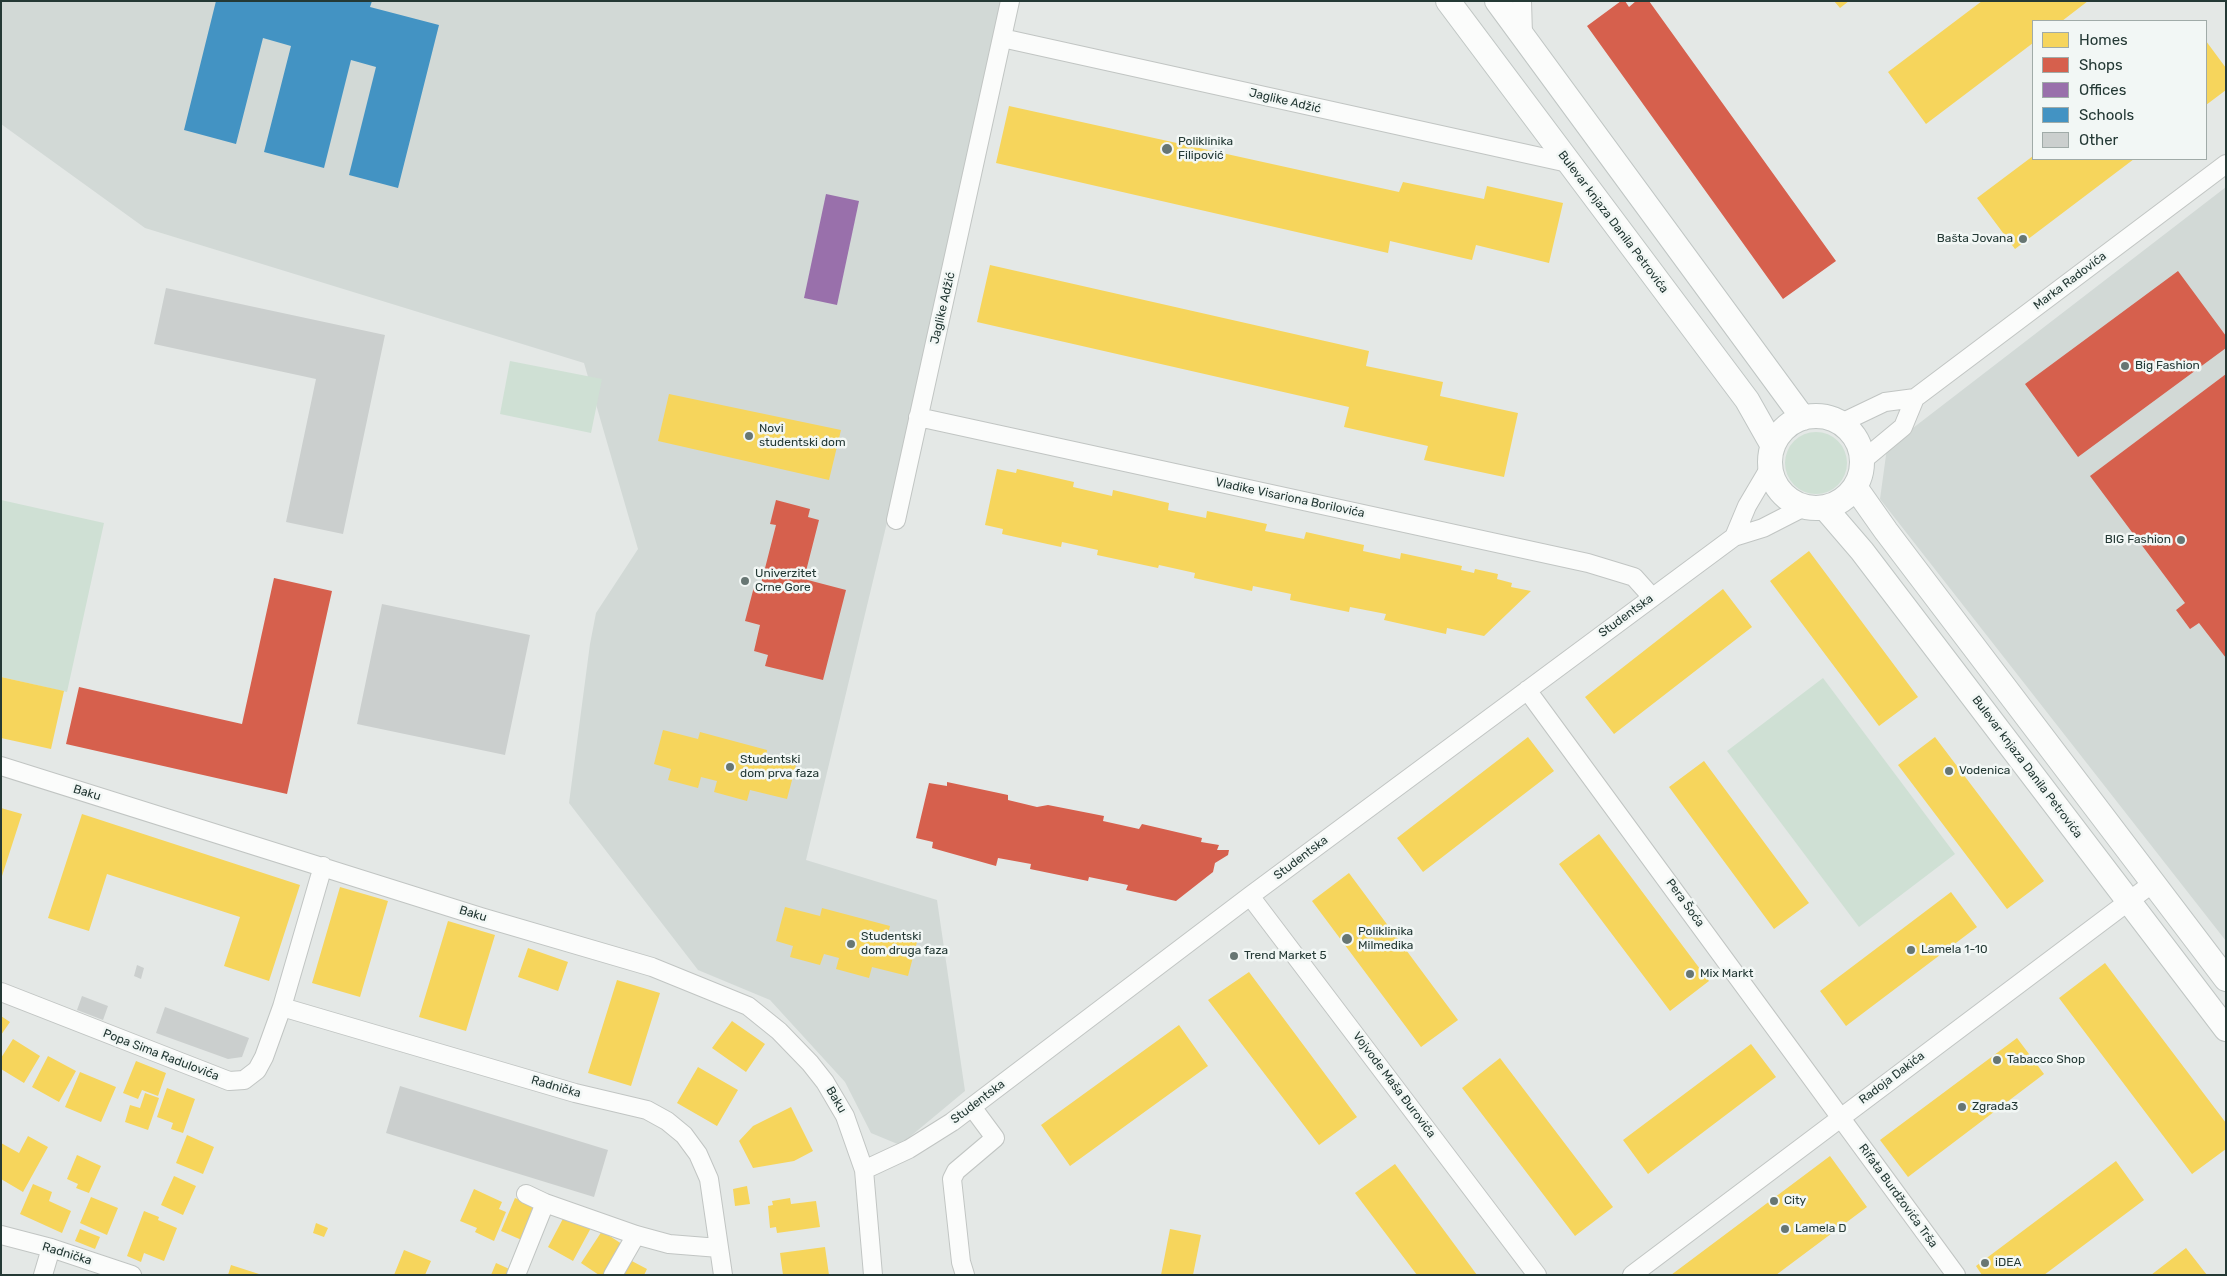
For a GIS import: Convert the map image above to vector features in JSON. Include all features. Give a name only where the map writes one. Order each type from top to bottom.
[{"type":"main road","name":"Bulevar knjaza Danila Petrovića","points":[[1448,1],[1747,400],[1771,457],[1773,481],[1781,492],[1791,502],[1814,508],[1862,551],[2226,1029]]},
{"type":"main road","points":[[1497,1],[1803,418]]},
{"type":"main road","points":[[1771,457],[1780,434],[1790,424],[1803,418],[1822,417],[1840,423],[1852,433],[1859,446],[1862,462],[1861,475],[1855,487],[1842,501],[1814,508]]},
{"type":"main road","points":[[1855,487],[1886,531],[2226,979]]},
{"type":"street","name":"Jaglike Adžić","points":[[896,520],[1010,1]]},
{"type":"street","points":[[1522,1],[1523,35]]},
{"type":"street","name":"Jaglike Adžić","points":[[1002,38],[1568,163]]},
{"type":"street","name":"Marka Radovića","points":[[1862,462],[1903,427],[1916,398],[2226,164]]},
{"type":"street","name":"Marka Radovića","points":[[1840,423],[1885,402],[1916,398]]},
{"type":"street","name":"Vladike Visariona Borilovića","points":[[918,417],[1596,566],[1634,577],[1652,597]]},
{"type":"street","points":[[1734,537],[1771,457]]},
{"type":"street","name":"Studentska","points":[[864,1170],[909,1149],[972,1107],[1250,896],[1734,537],[1814,508]]},
{"type":"street","name":"Pera Šoća","points":[[1528,690],[1840,1117]]},
{"type":"street","name":"Baku","points":[[1,766],[481,917],[652,967],[748,1006],[779,1031],[810,1063],[825,1082],[845,1116],[864,1170],[873,1275]]},
{"type":"street","name":"Popa Sima Radulovića","points":[[1,992],[229,1081],[244,1080],[257,1070],[264,1057],[282,1007],[323,866]]},
{"type":"street","name":"Radoja Dakića","points":[[1632,1275],[2154,883]]},
{"type":"street","name":"Vojvode Maša Đurovića","points":[[1250,896],[1537,1275]]},
{"type":"street","name":"Radnička","points":[[282,1007],[575,1093],[647,1110],[667,1121],[684,1135],[698,1154],[709,1179],[723,1275]]},
{"type":"street","points":[[965,1275],[961,1262],[952,1180],[956,1171],[995,1138],[972,1107]]},
{"type":"street","name":"Rifata Burdžovića Trša","points":[[1840,1117],[1956,1275]]},
{"type":"street","points":[[526,1194],[545,1203],[636,1235],[669,1244],[719,1248]]},
{"type":"street","points":[[516,1275],[545,1203]]},
{"type":"street","name":"Radnička","points":[[1,1235],[52,1248],[132,1275]]},
{"type":"street","points":[[613,1275],[636,1235]]},
{"type":"street","points":[[43,1275],[52,1248]]},
{"type":"shaded area","name":"Univerzitet Crne Gore","points":[[1,1],[1006,1],[919,389],[806,860],[937,900],[965,1091],[900,1145],[871,1133],[845,1082],[770,1000],[698,970],[569,803],[590,644],[596,613],[638,549],[584,363],[145,228],[1,124]]},
{"type":"shaded area","points":[[2226,187],[2226,941],[1880,499],[1887,448]]},
{"type":"green space","points":[[510,361],[602,379],[591,433],[500,414]]},
{"type":"green space","points":[[1810,432],[1822,432],[1838,441],[1845,451],[1847,463],[1845,475],[1838,485],[1822,494],[1810,494],[1799,489],[1790,480],[1785,469],[1785,457],[1790,446],[1799,437]]},
{"type":"green space","points":[[1,500],[104,523],[67,692],[1,677]]},
{"type":"green space","points":[[1823,678],[1955,854],[1859,927],[1727,751]]},
{"type":"building: Homes","points":[[1834,1],[1849,1],[1840,8]]},
{"type":"building: Homes","points":[[1982,1],[2088,1],[2063,20],[2032,20],[2032,44],[1926,124],[1888,72]]},
{"type":"building: Homes","points":[[2207,42],[2226,68],[2226,90],[2207,104]]},
{"type":"building: Homes","points":[[1009,106],[1399,192],[1403,182],[1484,199],[1487,186],[1563,203],[1549,263],[1476,245],[1472,260],[1390,241],[1388,253],[996,163]]},
{"type":"building: Homes","points":[[2032,157],[2032,160],[2133,160],[2015,249],[1977,198]]},
{"type":"building: Homes","points":[[990,265],[1369,351],[1366,366],[1443,382],[1440,396],[1518,413],[1504,477],[1424,460],[1428,446],[1344,427],[1349,407],[977,322]]},
{"type":"building: Homes","name":"Novi studentski dom","points":[[669,394],[841,430],[829,480],[658,441]]},
{"type":"building: Homes","points":[[997,469],[1016,473],[1017,469],[1074,482],[1073,487],[1112,496],[1113,490],[1169,503],[1168,510],[1206,518],[1207,511],[1267,524],[1265,531],[1304,539],[1306,532],[1364,545],[1363,551],[1400,559],[1401,553],[1462,566],[1461,570],[1474,573],[1475,569],[1498,574],[1497,579],[1512,583],[1511,587],[1531,591],[1484,636],[1447,628],[1446,634],[1384,620],[1386,614],[1350,607],[1349,612],[1290,600],[1291,594],[1253,586],[1252,591],[1194,578],[1195,573],[1159,565],[1158,568],[1097,555],[1098,550],[1062,542],[1061,547],[1002,534],[1003,529],[985,525]]},
{"type":"building: Homes","points":[[1809,551],[1918,697],[1879,726],[1770,581]]},
{"type":"building: Homes","points":[[1723,589],[1752,627],[1614,734],[1585,697]]},
{"type":"building: Homes","points":[[1,677],[64,691],[51,749],[1,738]]},
{"type":"building: Homes","name":"Studentski dom prva faza","points":[[663,730],[698,739],[700,732],[767,750],[766,757],[796,765],[787,799],[750,790],[747,801],[714,792],[717,781],[701,777],[698,788],[668,780],[671,769],[654,764]]},
{"type":"building: Homes","points":[[1528,737],[1554,771],[1423,872],[1397,838]]},
{"type":"building: Homes","points":[[1935,737],[2044,881],[2007,909],[1898,765]]},
{"type":"building: Homes","points":[[1704,761],[1809,903],[1774,929],[1669,787]]},
{"type":"building: Homes","points":[[1,808],[22,814],[2,876],[1,876]]},
{"type":"building: Homes","points":[[82,814],[300,885],[269,981],[224,966],[240,917],[107,874],[89,931],[48,918]]},
{"type":"building: Homes","points":[[1599,834],[1709,981],[1670,1011],[1559,864]]},
{"type":"building: Homes","points":[[1349,873],[1458,1020],[1421,1047],[1312,901]]},
{"type":"building: Homes","points":[[340,887],[388,901],[360,997],[312,983]]},
{"type":"building: Homes","name":"Lamela 1-10","points":[[1951,892],[1977,927],[1846,1026],[1820,991]]},
{"type":"building: Homes","name":"Studentski dom druga faza","points":[[785,907],[820,916],[822,908],[890,926],[888,934],[917,942],[908,976],[872,967],[869,978],[836,969],[839,958],[824,954],[820,965],[790,957],[793,946],[776,941]]},
{"type":"building: Homes","points":[[448,921],[495,935],[466,1031],[419,1017]]},
{"type":"building: Homes","points":[[528,948],[568,962],[558,991],[518,977]]},
{"type":"building: Homes","points":[[2105,963],[2226,1123],[2226,1149],[2192,1174],[2059,998]]},
{"type":"building: Homes","points":[[1249,972],[1357,1117],[1319,1145],[1208,1000]]},
{"type":"building: Homes","points":[[617,980],[660,993],[631,1086],[588,1073]]},
{"type":"building: Homes","points":[[1,1016],[10,1022],[1,1035]]},
{"type":"building: Homes","points":[[732,1021],[765,1044],[746,1072],[712,1048]]},
{"type":"building: Homes","points":[[1179,1025],[1208,1066],[1070,1166],[1041,1125]]},
{"type":"building: Homes","name":"Zgrada3","points":[[2017,1038],[2044,1074],[1908,1177],[1880,1140]]},
{"type":"building: Homes","points":[[13,1039],[40,1056],[24,1083],[1,1069],[1,1058]]},
{"type":"building: Homes","points":[[1751,1044],[1776,1077],[1648,1174],[1623,1140]]},
{"type":"building: Homes","points":[[48,1056],[76,1071],[59,1102],[32,1087]]},
{"type":"building: Homes","points":[[1500,1058],[1613,1207],[1575,1236],[1462,1088]]},
{"type":"building: Homes","points":[[136,1061],[166,1073],[158,1096],[142,1090],[138,1099],[123,1093]]},
{"type":"building: Homes","points":[[698,1067],[738,1090],[717,1126],[677,1103]]},
{"type":"building: Homes","points":[[80,1072],[116,1087],[101,1122],[65,1107]]},
{"type":"building: Homes","points":[[167,1088],[195,1099],[183,1133],[171,1129],[173,1123],[157,1117]]},
{"type":"building: Homes","points":[[145,1093],[159,1098],[148,1130],[125,1122],[130,1105],[140,1108]]},
{"type":"building: Homes","points":[[791,1107],[813,1151],[794,1161],[753,1168],[739,1141],[753,1126]]},
{"type":"building: Homes","points":[[187,1135],[214,1147],[203,1174],[176,1163]]},
{"type":"building: Homes","points":[[28,1136],[48,1147],[23,1192],[1,1179],[1,1143],[19,1153]]},
{"type":"building: Homes","points":[[77,1155],[101,1166],[89,1193],[76,1188],[78,1184],[67,1179]]},
{"type":"building: Homes","name":"Lamela D","points":[[1830,1156],[1867,1207],[1776,1275],[1671,1275]]},
{"type":"building: Homes","points":[[2116,1161],[2144,1200],[2044,1275],[1982,1275],[1976,1266]]},
{"type":"building: Homes","points":[[1395,1164],[1477,1275],[1417,1275],[1355,1193]]},
{"type":"building: Homes","points":[[174,1176],[196,1186],[183,1215],[161,1205]]},
{"type":"building: Homes","points":[[33,1184],[52,1192],[49,1201],[71,1211],[62,1233],[20,1214]]},
{"type":"building: Homes","points":[[747,1186],[750,1204],[735,1206],[733,1189]]},
{"type":"building: Homes","points":[[474,1189],[502,1202],[499,1209],[506,1212],[494,1241],[475,1232],[477,1228],[460,1221]]},
{"type":"building: Homes","points":[[91,1197],[118,1208],[107,1235],[80,1223]]},
{"type":"building: Homes","points":[[515,1198],[538,1208],[524,1241],[501,1231]]},
{"type":"building: Homes","points":[[790,1198],[791,1204],[816,1201],[820,1227],[777,1233],[776,1227],[770,1228],[768,1206],[773,1205],[772,1201]]},
{"type":"building: Homes","points":[[144,1211],[159,1217],[158,1220],[177,1228],[164,1261],[144,1253],[141,1262],[127,1256]]},
{"type":"building: Homes","points":[[566,1213],[592,1226],[573,1261],[548,1247]]},
{"type":"building: Homes","points":[[316,1223],[328,1228],[324,1237],[313,1233]]},
{"type":"building: Homes","points":[[80,1229],[100,1237],[95,1249],[75,1241]]},
{"type":"building: Homes","points":[[1170,1229],[1201,1235],[1193,1275],[1161,1275]]},
{"type":"building: Homes","points":[[602,1231],[628,1248],[610,1275],[599,1275],[581,1263]]},
{"type":"building: Homes","points":[[825,1247],[829,1275],[783,1275],[780,1253]]},
{"type":"building: Homes","points":[[2186,1248],[2207,1275],[2151,1275]]},
{"type":"building: Homes","points":[[404,1250],[431,1261],[425,1275],[394,1275]]},
{"type":"building: Homes","points":[[628,1259],[647,1269],[644,1275],[620,1275]]},
{"type":"building: Homes","points":[[496,1263],[516,1272],[515,1275],[491,1275]]},
{"type":"building: Homes","points":[[231,1265],[259,1274],[259,1275],[228,1275]]},
{"type":"building: Shops","points":[[1621,1],[1625,1],[1629,7],[1636,1],[1649,1],[1836,261],[1783,299],[1587,26]]},
{"type":"building: Shops","name":"Big Fashion","points":[[2178,271],[2226,336],[2226,348],[2078,457],[2025,384]]},
{"type":"building: Shops","name":"BIG Fashion","points":[[2226,374],[2226,658],[2199,623],[2190,629],[2176,610],[2185,603],[2090,476]]},
{"type":"building: Shops","points":[[776,500],[810,509],[808,517],[819,520],[804,579],[846,590],[823,680],[765,666],[768,655],[754,651],[760,625],[745,621],[755,583],[761,584],[776,525],[770,524]]},
{"type":"building: Shops","points":[[274,578],[332,591],[287,794],[66,744],[79,687],[242,724]]},
{"type":"building: Shops","points":[[947,782],[1008,795],[1008,800],[1037,807],[1048,805],[1104,816],[1103,821],[1139,829],[1142,824],[1202,838],[1201,842],[1219,845],[1217,850],[1229,850],[1228,855],[1215,863],[1213,872],[1176,901],[1126,890],[1128,885],[1089,877],[1088,881],[1030,869],[1031,864],[998,858],[996,866],[932,848],[933,842],[916,838],[929,783],[947,786]]},
{"type":"building: Offices","points":[[826,194],[859,201],[837,305],[804,298]]},
{"type":"building: Schools","points":[[216,1],[372,1],[370,7],[439,25],[398,188],[349,175],[376,67],[351,60],[324,168],[264,152],[291,46],[263,38],[236,144],[184,130]]},
{"type":"building: Other","points":[[166,288],[385,335],[343,534],[286,522],[316,379],[154,344]]},
{"type":"building: Other","points":[[382,604],[530,635],[505,755],[357,724]]},
{"type":"building: Other","points":[[137,965],[144,968],[141,979],[134,976]]},
{"type":"building: Other","points":[[82,996],[108,1006],[103,1020],[77,1010]]},
{"type":"building: Other","points":[[165,1007],[249,1038],[242,1057],[228,1059],[156,1033]]},
{"type":"building: Other","points":[[400,1086],[608,1150],[594,1197],[386,1133]]},
{"type":"place","name":"Poliklinika Filipović","points":[[1167,149]]},
{"type":"place","name":"Bašta Jovana","points":[[2023,239]]},
{"type":"place","name":"Big Fashion","points":[[2125,366]]},
{"type":"place","name":"Novi studentski dom","points":[[749,436]]},
{"type":"place","name":"BIG Fashion","points":[[2181,540]]},
{"type":"place","name":"Univerzitet Crne Gore","points":[[745,581]]},
{"type":"place","name":"Studentski dom prva faza","points":[[730,767]]},
{"type":"place","name":"Vodenica","points":[[1949,771]]},
{"type":"place","name":"Poliklinika Milmedika","points":[[1347,939]]},
{"type":"place","name":"Studentski dom druga faza","points":[[851,944]]},
{"type":"place","name":"Lamela 1-10","points":[[1911,950]]},
{"type":"place","name":"Trend Market 5","points":[[1234,956]]},
{"type":"place","name":"Mix Markt","points":[[1690,974]]},
{"type":"place","name":"Tabacco Shop","points":[[1997,1060]]},
{"type":"place","name":"Zgrada3","points":[[1962,1107]]},
{"type":"place","name":"City","points":[[1774,1201]]},
{"type":"place","name":"Lamela D","points":[[1785,1229]]},
{"type":"place","name":"iDEA","points":[[1985,1263]]}]
